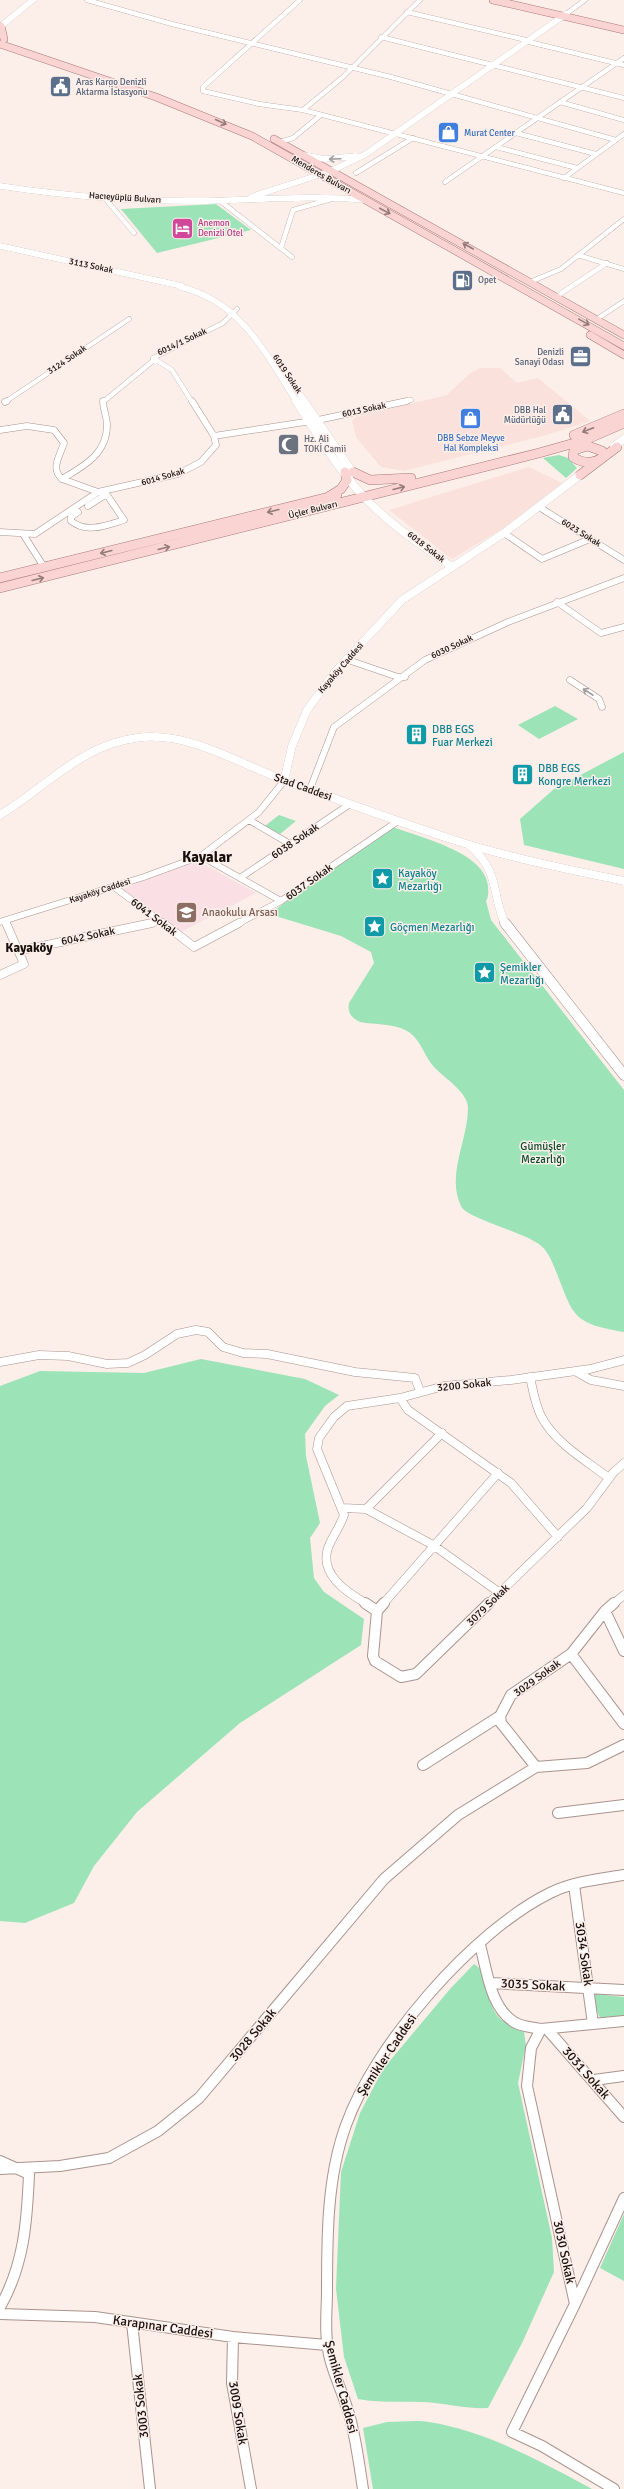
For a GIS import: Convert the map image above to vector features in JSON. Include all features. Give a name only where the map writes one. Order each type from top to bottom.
[{"type":"main road","points":[[493,0],[624,26]]},
{"type":"main road","points":[[508,0],[624,30]]},
{"type":"main road","points":[[1,27],[1,41],[211,110]]},
{"type":"main road","name":"Menderes Bulvarı","points":[[1,41],[9,47],[210,117],[252,136],[624,346]]},
{"type":"main road","name":"Menderes Bulvarı","points":[[224,116],[280,142],[492,260],[533,281]]},
{"type":"main road","points":[[533,281],[560,294],[624,330]]},
{"type":"main road","points":[[533,281],[624,335]]},
{"type":"main road","points":[[516,285],[544,306],[624,355]]},
{"type":"main road","name":"Üçler Bulvarı","points":[[0,578],[316,500],[365,493],[411,478],[554,441],[624,414]]},
{"type":"main road","name":"Üçler Bulvarı","points":[[0,588],[365,493],[539,453],[595,436],[624,423]]},
{"type":"main road","points":[[539,453],[558,452],[589,462],[600,460],[604,453],[591,444],[595,436]]},
{"type":"main road","points":[[580,475],[582,469],[572,452],[577,448],[588,446],[607,449],[618,445]]},
{"type":"main road","points":[[580,475],[618,445]]},
{"type":"main road","points":[[316,500],[334,494],[341,489],[346,482],[349,472],[370,480],[411,478]]},
{"type":"street","points":[[1,27],[33,0]]},
{"type":"street","points":[[87,0],[151,20],[352,68],[452,94],[616,140]]},
{"type":"street","points":[[300,0],[253,44],[203,87],[203,91],[259,104],[321,114],[624,193]]},
{"type":"street","points":[[303,110],[352,68],[380,37],[420,0]]},
{"type":"street","points":[[251,197],[290,183],[331,171],[349,164],[366,154],[397,134],[584,0]]},
{"type":"street","points":[[407,12],[624,65]]},
{"type":"street","points":[[380,37],[624,98]]},
{"type":"street","points":[[445,182],[624,58]]},
{"type":"street","points":[[560,102],[624,120]]},
{"type":"street","points":[[280,142],[293,138],[321,114]]},
{"type":"street","points":[[516,133],[596,154]]},
{"type":"street","points":[[564,178],[624,134]]},
{"type":"street","points":[[356,173],[413,138]]},
{"type":"street","points":[[496,147],[577,168]]},
{"type":"street","points":[[303,155],[334,159],[366,154]]},
{"type":"street","points":[[290,183],[302,173],[302,164]]},
{"type":"street","points":[[349,164],[345,174],[349,180]]},
{"type":"street","name":"Hacıeyüplü Bulvarı","points":[[0,186],[104,197],[172,201],[219,200],[251,197]]},
{"type":"street","points":[[251,197],[339,196],[365,200]]},
{"type":"street","points":[[281,248],[293,210],[339,196]]},
{"type":"street","points":[[104,197],[134,233]]},
{"type":"street","points":[[219,200],[292,257]]},
{"type":"street","points":[[533,281],[561,270],[624,219]]},
{"type":"street","name":"3113 Sokak","points":[[0,246],[183,286]]},
{"type":"street","points":[[578,255],[624,268]]},
{"type":"street","points":[[560,294],[607,263]]},
{"type":"street","name":"6019 Sokak","points":[[183,286],[211,296],[235,311],[262,337],[318,420],[349,472]]},
{"type":"street","points":[[600,317],[624,301]]},
{"type":"street","name":"6019 Sokak","points":[[235,311],[255,338],[310,421],[365,493]]},
{"type":"street","name":"6014/1 Sokak","points":[[214,436],[172,370],[154,360],[154,355],[223,323],[235,311]]},
{"type":"street","name":"3124 Sokak","points":[[5,402],[129,319]]},
{"type":"street","points":[[62,479],[90,463],[103,448],[107,431],[103,400],[143,367],[154,360]]},
{"type":"street","name":"6013 Sokak","points":[[318,420],[411,400]]},
{"type":"street","points":[[214,436],[318,420]]},
{"type":"street","points":[[0,430],[27,426],[44,428],[58,433],[64,444],[56,463],[55,472],[62,479],[103,493],[124,520],[96,528],[81,527],[72,522],[72,516],[103,493]]},
{"type":"street","name":"6014 Sokak","points":[[0,532],[35,534],[103,493],[186,470],[201,462],[216,445],[214,436]]},
{"type":"street","points":[[618,445],[624,439]]},
{"type":"street","name":"Kayaköy Caddesi","points":[[2,922],[114,887],[201,856],[249,820],[269,802],[284,781],[292,746],[307,710],[334,673],[350,658],[402,600],[504,533],[580,475]]},
{"type":"street","name":"6018 Sokak","points":[[365,493],[377,510],[452,567]]},
{"type":"street","name":"6023 Sokak","points":[[539,507],[624,560]]},
{"type":"street","points":[[504,533],[542,558],[590,539]]},
{"type":"street","points":[[23,534],[44,567]]},
{"type":"street","name":"6030 Sokak","points":[[310,789],[334,727],[435,654],[557,602],[624,578]]},
{"type":"street","points":[[557,602],[601,633],[624,627]]},
{"type":"street","points":[[350,658],[398,677],[405,677]]},
{"type":"street","points":[[570,680],[599,699],[602,707]]},
{"type":"street","name":"Stad Caddesi","points":[[0,815],[93,752],[112,742],[133,738],[168,738],[199,745],[284,781],[466,843],[624,881]]},
{"type":"street","name":"6038 Sokak","points":[[240,878],[350,804]]},
{"type":"street","points":[[249,820],[290,844]]},
{"type":"street","name":"6037 Sokak","points":[[194,947],[281,902],[398,821]]},
{"type":"street","points":[[466,843],[483,858],[493,873],[500,914],[507,929],[624,1075]]},
{"type":"street","points":[[201,856],[281,902]]},
{"type":"street","name":"6041 Sokak","points":[[114,887],[194,947]]},
{"type":"street","points":[[0,975],[24,964],[2,922]]},
{"type":"street","name":"6042 Sokak","points":[[18,951],[159,922]]},
{"type":"street","points":[[0,1362],[39,1355],[68,1356],[107,1364],[128,1363],[144,1355],[177,1334],[196,1330],[208,1332],[223,1347],[243,1353],[267,1354],[355,1372],[416,1378],[420,1391]]},
{"type":"street","name":"3200 Sokak","points":[[342,1508],[317,1449],[319,1438],[334,1417],[347,1406],[400,1398],[420,1391],[444,1386],[575,1371],[615,1364],[624,1360]]},
{"type":"street","points":[[575,1371],[591,1380],[624,1386]]},
{"type":"street","points":[[530,1377],[538,1409],[549,1428],[581,1457],[609,1478]]},
{"type":"street","points":[[400,1398],[408,1410],[511,1483],[558,1537]]},
{"type":"street","points":[[366,1509],[442,1433]]},
{"type":"street","name":"3079 Sokak","points":[[376,1611],[372,1656],[375,1661],[395,1675],[408,1676],[416,1674],[587,1508],[609,1478],[624,1463]]},
{"type":"street","points":[[498,1473],[433,1545],[376,1611],[335,1582],[328,1566],[326,1554],[344,1515],[342,1508],[366,1509],[433,1545],[500,1593]]},
{"type":"street","name":"3029 Sokak","points":[[500,1716],[511,1694],[571,1654],[605,1611],[624,1595]]},
{"type":"street","points":[[605,1611],[620,1635],[624,1651]]},
{"type":"street","points":[[571,1654],[624,1724]]},
{"type":"street","points":[[423,1765],[500,1716],[501,1723],[536,1767],[547,1764],[580,1764],[595,1760],[624,1745]]},
{"type":"street","name":"3028 Sokak","points":[[0,2169],[60,2166],[109,2158],[145,2140],[164,2126],[199,2098],[384,1880],[458,1815],[536,1767]]},
{"type":"street","points":[[558,1813],[624,1805]]},
{"type":"street","name":"Şemikler Caddesi","points":[[363,2489],[349,2414],[327,2345],[328,2224],[339,2150],[353,2107],[384,2054],[418,2008],[480,1945],[524,1908],[550,1893],[574,1885],[624,1875]]},
{"type":"street","name":"3034 Sokak","points":[[574,1885],[593,2024]]},
{"type":"street","points":[[480,1945],[491,1983],[504,2013],[511,2021],[544,2029],[624,2020]]},
{"type":"street","name":"3035 Sokak","points":[[491,1983],[624,1990]]},
{"type":"street","name":"3031 Sokak","points":[[544,2029],[594,2080],[624,2117]]},
{"type":"street","name":"3030 Sokak","points":[[544,2029],[531,2048],[526,2086],[575,2304]]},
{"type":"street","points":[[594,2080],[624,2076]]},
{"type":"street","points":[[0,2161],[29,2174],[27,2228],[12,2286],[0,2307]]},
{"type":"street","points":[[614,2489],[542,2446],[512,2432],[575,2304],[624,2198]]},
{"type":"street","name":"Karapınar Caddesi","points":[[0,2314],[95,2317],[233,2337],[327,2345]]},
{"type":"street","name":"3003 Sokak","points":[[132,2323],[150,2489]]},
{"type":"street","name":"3009 Sokak","points":[[233,2337],[232,2383],[251,2489]]},
{"type":"shaded area","name":"DBB Sebze Meyve Hal Kompleksi","points":[[480,368],[500,368],[517,383],[538,378],[590,421],[550,434],[404,471],[381,467],[356,437],[352,421],[355,417],[447,395],[469,374]]},
{"type":"shaded area","points":[[529,467],[562,483],[502,529],[452,559],[389,510]]},
{"type":"shaded area","name":"Anaokulu Arsası","points":[[198,861],[256,893],[181,932],[122,889]]},
{"type":"green space","points":[[216,204],[251,230],[157,253],[121,209]]},
{"type":"green space","points":[[559,455],[568,458],[577,468],[566,478],[543,458]]},
{"type":"green space","points":[[555,706],[578,719],[539,739],[518,725]]},
{"type":"green space","points":[[624,752],[624,869],[524,845],[520,819],[554,789]]},
{"type":"green space","points":[[279,815],[296,821],[280,834],[265,826]]},
{"type":"green space","name":"Gümüşler Mezarlığı","points":[[393,827],[450,848],[464,855],[476,864],[484,874],[488,886],[488,896],[486,901],[491,920],[624,1090],[624,1332],[593,1325],[583,1320],[576,1314],[566,1297],[550,1258],[539,1244],[531,1239],[473,1215],[465,1211],[461,1206],[457,1194],[456,1182],[459,1157],[467,1120],[468,1108],[464,1096],[434,1067],[412,1034],[402,1028],[360,1022],[352,1017],[349,1012],[349,1003],[374,963],[371,952],[341,936],[269,914]]},
{"type":"green space","points":[[201,1359],[305,1379],[339,1395],[325,1406],[305,1434],[306,1456],[320,1523],[310,1538],[314,1578],[324,1592],[364,1619],[361,1645],[240,1723],[137,1812],[94,1866],[74,1903],[25,1923],[0,1921],[0,1386],[40,1371],[144,1373]]},
{"type":"green space","points":[[474,1964],[482,1971],[486,1979],[490,1998],[498,2017],[508,2025],[524,2032],[526,2045],[518,2083],[552,2238],[554,2272],[523,2341],[488,2408],[425,2402],[358,2399],[344,2357],[336,2289],[341,2172],[360,2113],[383,2069],[450,1989]]},
{"type":"green space","points":[[595,1994],[624,1997],[624,2016],[600,2018],[595,2006]]},
{"type":"green space","points":[[624,2214],[624,2281],[600,2268]]},
{"type":"green space","points":[[387,2422],[429,2422],[471,2432],[533,2458],[592,2489],[373,2489],[363,2428]]},
{"type":"place","name":"Aras Kargo Denizli Aktarma İstasyonu","points":[[60,87]]},
{"type":"place","name":"Murat Center","points":[[449,133]]},
{"type":"place","name":"Anemon Denizli Otel","points":[[183,228]]},
{"type":"place","name":"Opet","points":[[462,280]]},
{"type":"place","name":"Denizli Sanayi Odası","points":[[580,357]]},
{"type":"place","name":"DBB Hal Müdürlüğü","points":[[562,415]]},
{"type":"place","name":"DBB Sebze Meyve Hal Kompleksi","points":[[471,419]]},
{"type":"place","name":"Hz. Ali TOKİ Camii","points":[[289,444]]},
{"type":"place","name":"DBB EGS Fuar Merkezi","points":[[417,735]]},
{"type":"place","name":"DBB EGS Kongre Merkezi","points":[[523,774]]},
{"type":"place","name":"Kayaköy Mezarlığı","points":[[383,879]]},
{"type":"place","name":"Anaokulu Arsası","points":[[187,912]]},
{"type":"place","name":"Göçmen Mezarlığı","points":[[375,927]]},
{"type":"place","name":"Şemikler Mezarlığı","points":[[485,973]]},
{"type":"district","name":"Kayalar","points":[[207,857]]},
{"type":"district","name":"Kayaköy","points":[[29,948]]}]
